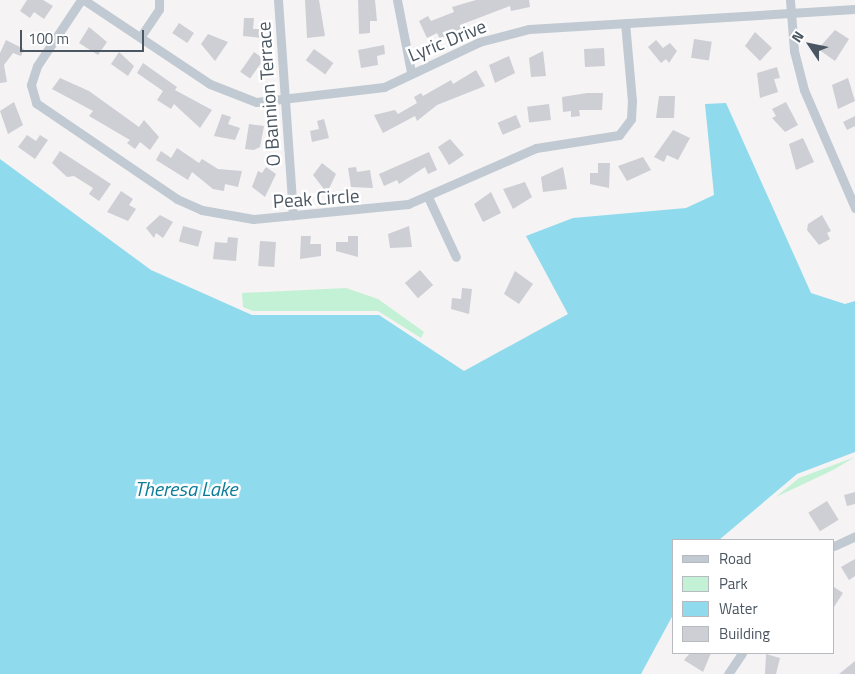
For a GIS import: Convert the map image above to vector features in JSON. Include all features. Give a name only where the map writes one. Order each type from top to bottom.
[{"type":"street","name":"Lyric Drive","points":[[82,0],[229,94],[256,102],[384,87],[411,72],[458,55],[479,42],[521,31],[855,9]]},
{"type":"street","name":"Peak Circle","points":[[82,0],[37,66],[31,85],[36,103],[177,200],[231,216],[293,215],[376,210],[428,197],[536,148],[619,135],[630,119],[632,101],[625,23]]},
{"type":"street","points":[[141,36],[158,9],[159,0]]},
{"type":"street","name":"O Bannion Terrace","points":[[278,0],[293,215]]},
{"type":"street","points":[[397,0],[411,72]]},
{"type":"street","points":[[790,0],[790,13],[804,90],[855,208]]},
{"type":"street","points":[[428,197],[456,257]]},
{"type":"street","points":[[835,546],[855,536]]},
{"type":"street","points":[[730,673],[741,654]]},
{"type":"green space","points":[[346,288],[378,299],[424,332],[421,338],[378,311],[253,311],[243,307],[242,293]]},
{"type":"green space","points":[[855,457],[833,470],[776,497],[799,478]]},
{"type":"water","name":"Theresa Lake","points":[[726,103],[811,293],[845,304],[855,301],[855,452],[797,474],[720,539],[672,539],[672,617],[641,674],[0,674],[0,159],[151,270],[252,315],[379,315],[464,371],[568,314],[526,236],[573,218],[686,208],[714,195],[705,104]]},
{"type":"building","points":[[27,0],[43,0],[53,6],[44,19],[34,12],[30,18],[20,11]]},
{"type":"building","points":[[305,0],[319,0],[325,36],[307,38]]},
{"type":"building","points":[[358,0],[375,0],[377,21],[370,21],[370,33],[359,34]]},
{"type":"building","points":[[476,0],[529,0],[530,7],[511,11],[510,6],[460,25],[461,29],[440,39],[437,33],[427,38],[419,21],[428,16],[431,21],[454,12],[452,7]]},
{"type":"building","points":[[244,18],[254,18],[253,29],[262,29],[262,38],[243,36]]},
{"type":"building","points":[[179,23],[194,33],[187,43],[172,33]]},
{"type":"building","points":[[89,27],[107,42],[98,55],[79,43]]},
{"type":"building","points":[[835,30],[849,39],[835,61],[818,49]]},
{"type":"building","points":[[755,32],[772,48],[760,61],[745,46]]},
{"type":"building","points":[[208,34],[228,42],[215,61],[201,44]]},
{"type":"building","points":[[694,39],[712,42],[709,61],[691,58]]},
{"type":"building","points":[[6,40],[24,49],[21,56],[13,53],[4,65],[7,82],[0,83],[0,53]]},
{"type":"building","points":[[656,40],[663,48],[670,43],[677,51],[669,63],[666,59],[661,63],[648,47]]},
{"type":"building","points":[[384,45],[385,54],[377,56],[378,65],[361,68],[358,50]]},
{"type":"building","points":[[604,48],[605,66],[585,67],[584,49]]},
{"type":"building","points":[[314,49],[333,63],[325,74],[306,60]]},
{"type":"building","points":[[543,51],[546,76],[531,77],[529,58]]},
{"type":"building","points":[[119,52],[134,66],[128,76],[111,64]]},
{"type":"building","points":[[254,52],[264,59],[250,79],[240,72]]},
{"type":"building","points":[[509,56],[515,73],[495,83],[489,65]]},
{"type":"building","points":[[143,63],[177,87],[175,90],[212,110],[200,128],[174,104],[171,109],[157,100],[163,91],[137,73]]},
{"type":"building","points":[[777,67],[780,78],[774,79],[778,92],[760,98],[757,73]]},
{"type":"building","points":[[476,70],[485,86],[437,105],[417,121],[415,116],[383,133],[374,115],[395,110],[398,114],[417,103],[414,97],[421,93],[423,96],[451,80],[453,84]]},
{"type":"building","points":[[60,78],[89,91],[139,127],[144,120],[159,137],[150,150],[140,142],[135,149],[127,143],[130,140],[89,116],[93,111],[52,89]]},
{"type":"building","points":[[848,78],[855,101],[838,109],[832,85]]},
{"type":"building","points":[[587,93],[603,93],[602,110],[579,110],[580,116],[571,117],[571,111],[563,112],[562,97]]},
{"type":"building","points":[[659,96],[675,96],[674,118],[656,118]]},
{"type":"building","points":[[14,102],[23,125],[8,134],[0,111]]},
{"type":"building","points":[[786,102],[798,125],[785,132],[772,118],[776,116],[772,109]]},
{"type":"building","points":[[549,104],[551,120],[529,123],[527,107]]},
{"type":"building","points":[[222,114],[231,117],[228,124],[240,128],[235,140],[214,136]]},
{"type":"building","points":[[516,115],[521,127],[503,135],[498,123]]},
{"type":"building","points":[[855,116],[855,126],[847,130],[843,122]]},
{"type":"building","points":[[324,119],[329,138],[312,142],[310,131],[319,129],[317,121]]},
{"type":"building","points":[[249,124],[264,126],[260,147],[254,150],[245,149]]},
{"type":"building","points":[[673,130],[690,138],[678,160],[667,155],[664,162],[654,157]]},
{"type":"building","points":[[27,135],[36,141],[40,135],[48,140],[35,159],[18,147]]},
{"type":"building","points":[[803,138],[814,162],[796,170],[789,144]]},
{"type":"building","points":[[450,139],[464,155],[449,165],[438,147]]},
{"type":"building","points":[[177,148],[199,163],[202,159],[218,169],[242,171],[238,187],[225,184],[224,191],[213,189],[192,172],[188,180],[156,160],[161,151],[171,158]]},
{"type":"building","points":[[60,151],[111,184],[99,201],[89,194],[93,188],[74,176],[67,177],[52,163]]},
{"type":"building","points":[[429,152],[437,170],[428,174],[425,167],[399,184],[397,180],[384,186],[379,174]]},
{"type":"building","points":[[643,157],[651,170],[627,181],[618,166]]},
{"type":"building","points":[[322,163],[336,174],[327,193],[313,175]]},
{"type":"building","points":[[598,163],[610,163],[609,188],[590,184],[590,173],[598,173]]},
{"type":"building","points":[[266,167],[276,174],[265,197],[252,187],[258,171],[262,173]]},
{"type":"building","points":[[356,167],[357,172],[370,170],[373,188],[351,187],[348,168]]},
{"type":"building","points":[[563,167],[567,189],[543,192],[541,177]]},
{"type":"building","points":[[525,182],[532,197],[513,209],[503,189]]},
{"type":"building","points":[[121,191],[133,199],[129,205],[136,209],[128,221],[107,212]]},
{"type":"building","points":[[491,192],[501,213],[483,222],[474,204]]},
{"type":"building","points":[[160,215],[173,222],[163,238],[156,233],[154,238],[146,228]]},
{"type":"building","points":[[822,215],[831,231],[827,233],[830,239],[819,245],[807,230],[808,224]]},
{"type":"building","points":[[183,226],[202,231],[198,247],[179,241]]},
{"type":"building","points":[[409,226],[412,247],[390,248],[388,234]]},
{"type":"building","points":[[301,236],[311,236],[310,244],[321,244],[321,256],[300,259]]},
{"type":"building","points":[[348,236],[358,236],[358,257],[336,251],[336,242],[348,242]]},
{"type":"building","points":[[228,237],[238,238],[236,261],[213,259],[215,242],[227,243]]},
{"type":"building","points":[[260,241],[276,242],[274,267],[258,266]]},
{"type":"building","points":[[420,270],[433,285],[418,298],[405,283]]},
{"type":"building","points":[[515,271],[533,284],[519,304],[504,294]]},
{"type":"building","points":[[462,288],[472,289],[469,314],[451,309],[452,298],[461,299]]},
{"type":"building","points":[[855,492],[855,504],[847,506],[844,495]]},
{"type":"building","points":[[827,501],[839,520],[820,531],[808,513]]},
{"type":"building","points":[[855,559],[855,576],[849,580],[841,567]]},
{"type":"building","points":[[835,588],[843,593],[835,605]]},
{"type":"building","points":[[689,654],[711,654],[703,672],[684,660]]},
{"type":"building","points":[[766,654],[780,658],[776,674],[765,674]]},
{"type":"building","points":[[855,661],[855,674],[839,674]]}]
